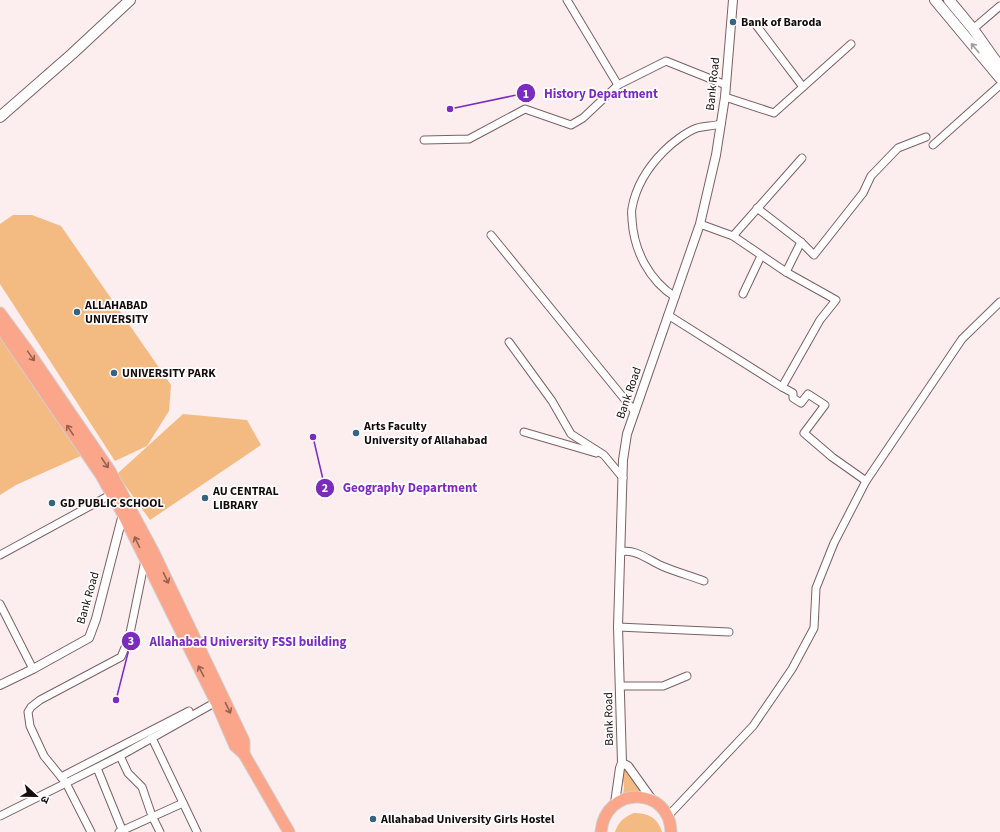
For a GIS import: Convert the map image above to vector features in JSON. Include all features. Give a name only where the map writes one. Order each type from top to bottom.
[{"type":"highway","points":[[0,313],[110,471],[145,560],[216,702],[235,746],[244,754],[288,832]]},
{"type":"highway","points":[[0,327],[101,475],[112,494],[127,512],[153,551],[244,741],[244,754]]},
{"type":"highway","points":[[601,832],[602,823],[607,812],[615,803],[624,799],[644,797],[662,807],[668,816],[671,832]]},
{"type":"main road","points":[[0,117],[72,54],[130,0]]},
{"type":"main road","points":[[935,0],[1000,78]]},
{"type":"main road","points":[[949,0],[973,29],[1000,67]]},
{"type":"street","points":[[567,0],[618,85]]},
{"type":"street","name":"Bank Road","points":[[615,803],[622,763],[618,627],[623,460],[627,434],[700,224],[716,155],[725,97],[733,0]]},
{"type":"street","points":[[973,29],[1000,6]]},
{"type":"street","points":[[756,25],[803,87]]},
{"type":"street","points":[[725,97],[774,113],[851,44]]},
{"type":"street","points":[[424,140],[469,139],[526,109],[571,125],[583,118],[618,85],[666,61],[726,85]]},
{"type":"street","points":[[933,145],[1000,85]]},
{"type":"street","points":[[675,297],[664,290],[651,275],[642,259],[633,233],[632,209],[639,184],[657,158],[672,143],[696,128],[721,124]]},
{"type":"street","points":[[757,208],[801,242],[814,255],[863,193],[871,176],[898,148],[926,137]]},
{"type":"street","points":[[733,236],[802,158]]},
{"type":"street","points":[[700,224],[733,236],[786,272],[836,300],[817,326],[782,387]]},
{"type":"street","points":[[491,235],[635,412]]},
{"type":"street","points":[[786,272],[801,242]]},
{"type":"street","points":[[743,294],[761,256]]},
{"type":"street","points":[[668,816],[753,726],[792,670],[814,628],[816,588],[834,543],[866,480],[962,339],[1000,302]]},
{"type":"street","points":[[668,315],[793,393],[793,398],[801,403],[808,394],[825,405],[804,433],[832,457],[866,480]]},
{"type":"street","points":[[509,342],[552,401],[571,434],[604,455],[623,478]]},
{"type":"street","points":[[524,432],[604,455]]},
{"type":"street","points":[[0,555],[112,494]]},
{"type":"street","name":"Bank Road","points":[[0,685],[33,669],[89,638],[96,619],[127,512]]},
{"type":"street","points":[[621,552],[632,552],[663,566],[704,581]]},
{"type":"street","points":[[91,832],[66,783],[44,756],[30,726],[28,712],[31,707],[40,700],[121,657],[129,638],[145,560]]},
{"type":"street","points":[[0,604],[33,669]]},
{"type":"street","points":[[618,627],[729,632]]},
{"type":"street","points":[[620,686],[663,686],[687,676]]},
{"type":"street","points":[[0,816],[120,756],[216,702]]},
{"type":"street","points":[[61,777],[191,711]]},
{"type":"street","points":[[152,738],[197,832]]},
{"type":"street","points":[[120,756],[128,773],[142,787],[152,816],[160,832]]},
{"type":"street","points":[[622,763],[628,766],[653,801]]},
{"type":"street","points":[[96,768],[121,832],[182,803]]},
{"type":"shaded area","points":[[13,215],[32,215],[61,226],[171,385],[169,411],[147,446],[115,461],[0,284],[0,224]]},
{"type":"shaded area","points":[[0,330],[83,455],[16,485],[0,495]]},
{"type":"shaded area","points":[[183,414],[247,420],[261,445],[150,520],[117,474]]},
{"type":"shaded area","points":[[625,768],[644,795],[623,796],[624,786],[621,769]]},
{"type":"shaded area","points":[[634,813],[652,817],[658,823],[662,832],[615,832],[622,820]]},
{"type":"place","name":"Bank of Baroda","points":[[733,22]]},
{"type":"place","name":"History Department","points":[[450,109]]},
{"type":"place","name":"ALLAHABAD UNIVERSITY","points":[[77,312]]},
{"type":"place","name":"UNIVERSITY PARK","points":[[114,373]]},
{"type":"place","name":"Arts Faculty University of Allahabad","points":[[356,433]]},
{"type":"place","name":"Geography Department","points":[[313,437]]},
{"type":"place","name":"AU CENTRAL LIBRARY","points":[[205,498]]},
{"type":"place","name":"GD PUBLIC SCHOOL","points":[[52,503]]},
{"type":"place","name":"Allahabad University FSSI building","points":[[116,700]]},
{"type":"place","name":"Allahabad University Girls Hostel","points":[[373,819]]}]
